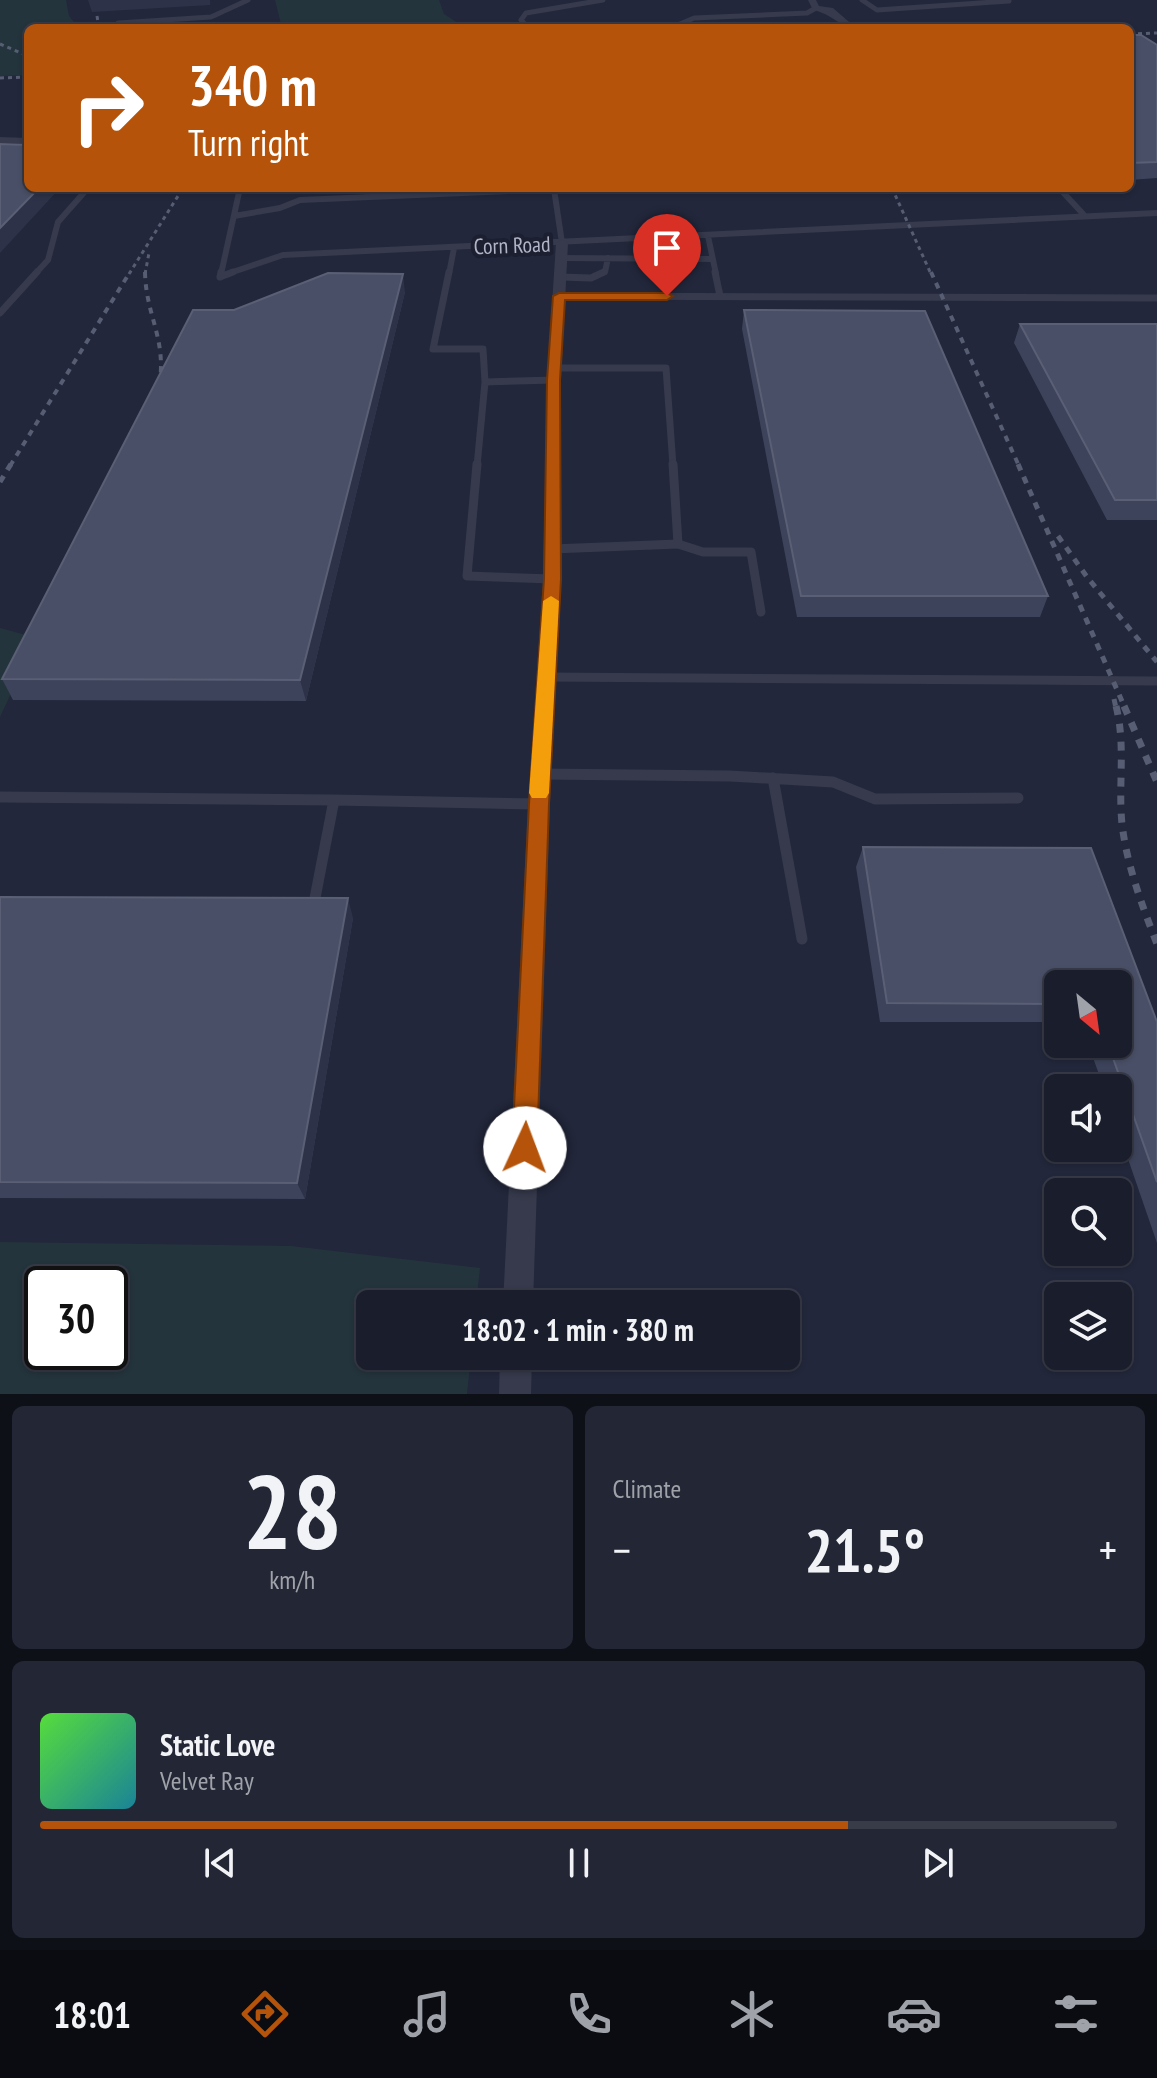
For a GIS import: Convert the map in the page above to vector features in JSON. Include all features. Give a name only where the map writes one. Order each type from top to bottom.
[{"type":"street","points":[[814,4],[830,10],[847,24]]},
{"type":"street","points":[[519,1290],[539,804],[552,579],[554,374],[560,269]]},
{"type":"street","points":[[515,1394],[516,1370]]},
{"type":"lane","points":[[118,23],[211,17],[248,0]]},
{"type":"lane","points":[[525,24],[521,20],[526,13],[603,0]]},
{"type":"lane","points":[[862,0],[877,10],[1009,1]]},
{"type":"lane","points":[[680,24],[694,18],[807,13],[814,4]]},
{"type":"lane","points":[[0,140],[24,141]]},
{"type":"lane","points":[[0,313],[48,260],[58,222],[84,192]]},
{"type":"lane","points":[[239,192],[234,216],[280,208],[300,200],[485,192]]},
{"type":"lane","points":[[554,192],[560,269]]},
{"type":"lane","points":[[1063,192],[1085,216]]},
{"type":"lane","points":[[560,269],[708,236],[1157,213]]},
{"type":"lane","name":"Corn Road","points":[[234,216],[220,277],[283,255],[454,248],[560,269]]},
{"type":"lane","points":[[708,236],[720,296]]},
{"type":"lane","points":[[454,248],[433,349],[483,349],[485,382],[467,576],[552,579]]},
{"type":"lane","points":[[560,269],[598,277],[605,272],[608,258]]},
{"type":"lane","points":[[560,269],[608,258],[712,259]]},
{"type":"lane","points":[[560,269],[720,296],[1157,298]]},
{"type":"lane","points":[[485,382],[554,374],[666,368],[678,544]]},
{"type":"lane","points":[[552,549],[678,544],[703,552],[751,552],[761,612]]},
{"type":"lane","points":[[547,677],[1157,681]]},
{"type":"lane","points":[[541,774],[833,782],[875,799],[1018,798]]},
{"type":"lane","points":[[773,778],[802,939]]},
{"type":"lane","points":[[0,797],[539,804]]},
{"type":"lane","points":[[315,898],[334,800]]},
{"type":"shaded area","points":[[0,0],[66,0],[69,16],[76,24],[24,24],[24,75],[0,76]]},
{"type":"shaded area","points":[[275,0],[439,0],[444,14],[460,24],[281,24]]},
{"type":"shaded area","points":[[0,628],[37,638],[0,717]]},
{"type":"shaded area","points":[[0,1242],[291,1246],[480,1268],[478,1290],[356,1290],[356,1370],[470,1370],[467,1394],[0,1394]]},
{"type":"building","points":[[1134,35],[1141,35],[1157,45],[1157,162],[1134,163]]},
{"type":"building","points":[[0,144],[24,145],[24,192],[35,192],[0,228]]},
{"type":"building","points":[[328,273],[403,274],[300,680],[2,679],[193,310],[234,310]]},
{"type":"building","points":[[744,310],[925,311],[1048,596],[801,596]]},
{"type":"building","points":[[1020,324],[1157,324],[1157,500],[1115,500]]},
{"type":"building","points":[[863,847],[1091,848],[1157,1022],[1157,1182],[1132,1112],[1132,1074],[1119,1074],[1113,1058],[1132,1058],[1132,970],[1044,970],[1044,1004],[887,1003]]},
{"type":"building","points":[[0,897],[348,898],[297,1183],[0,1182]]},
{"type":"railway","points":[[97,16],[98,24]]},
{"type":"railway","points":[[1134,34],[1157,33]]},
{"type":"railway","points":[[0,44],[24,54]]},
{"type":"railway","points":[[0,78],[24,77]]},
{"type":"railway","points":[[129,274],[180,192]]},
{"type":"railway","points":[[894,192],[931,274]]},
{"type":"railway","points":[[145,274],[149,253]]},
{"type":"railway","points":[[10,466],[130,272]]},
{"type":"railway","points":[[931,272],[1019,466]]},
{"type":"railway","points":[[145,274],[161,358],[158,393]]},
{"type":"railway","points":[[0,482],[11,464]]},
{"type":"railway","points":[[1018,464],[1125,708]]},
{"type":"railway","points":[[1058,536],[1087,577],[1157,662]]},
{"type":"railway","points":[[1114,699],[1116,708]]},
{"type":"railway","points":[[1116,706],[1121,735],[1124,840],[1157,944]]},
{"type":"railway","points":[[1124,706],[1157,782]]},
{"type":"slow traffic","points":[[539,793],[551,601]]},
{"type":"route","points":[[525,1148],[552,579],[554,380],[559,296],[667,296]]}]
